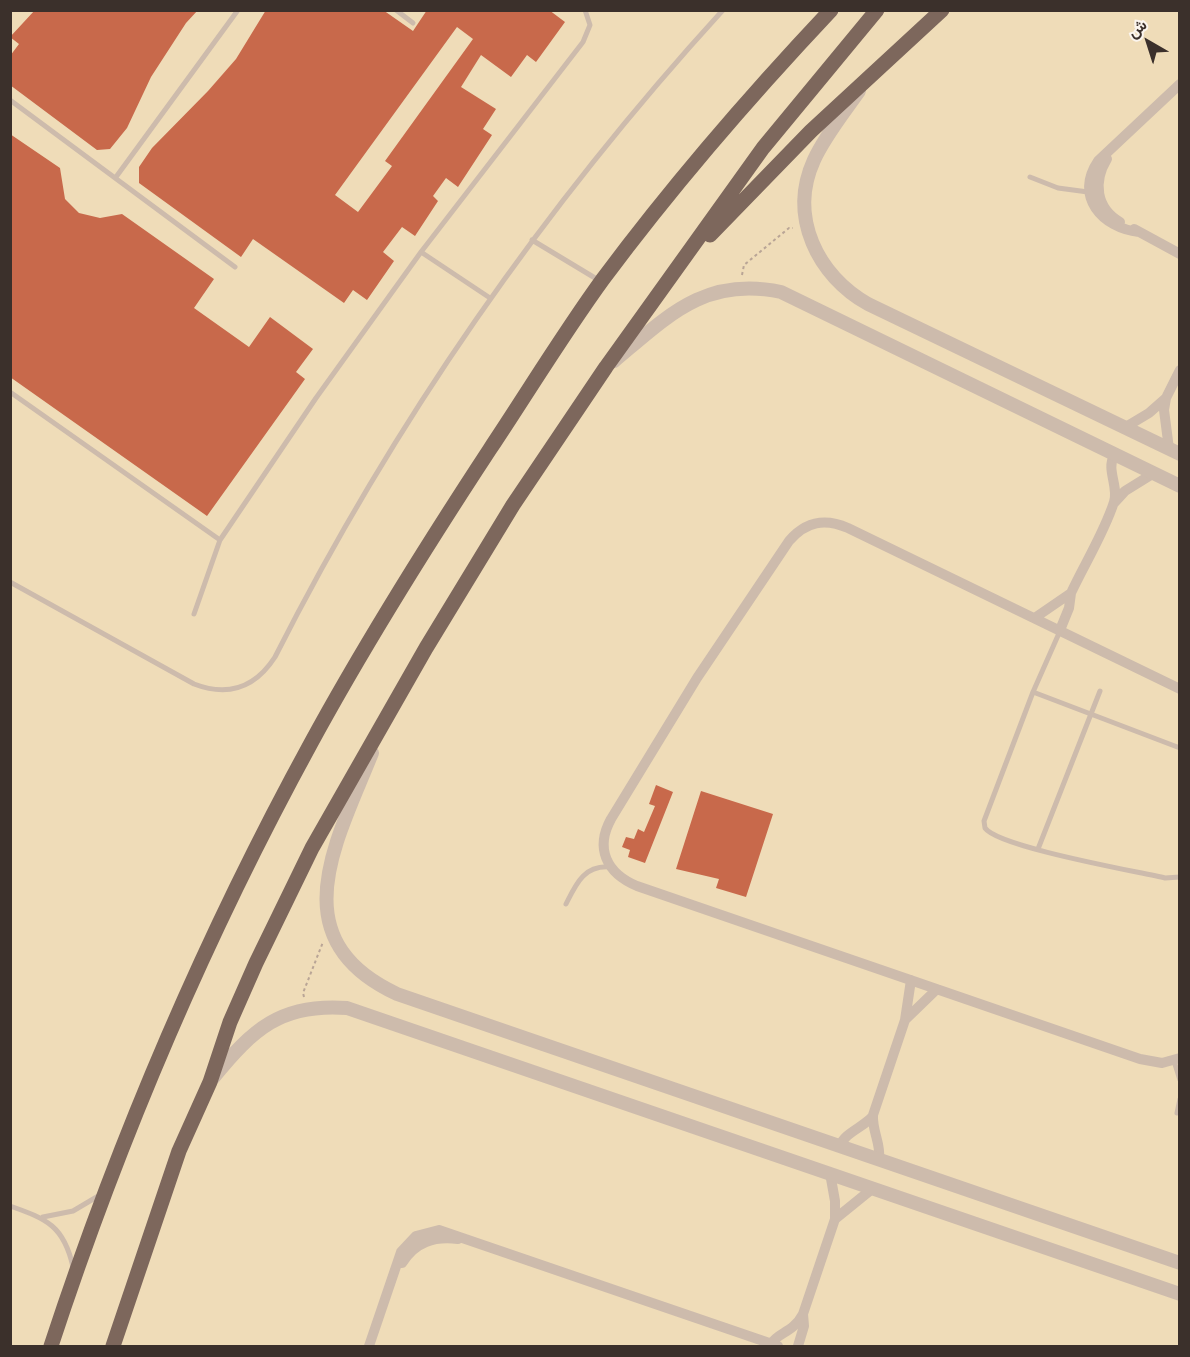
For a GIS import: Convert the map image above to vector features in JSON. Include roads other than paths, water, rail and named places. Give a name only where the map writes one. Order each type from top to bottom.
[{"type":"main road","points":[[51,1347],[109,1185],[206,954],[310,744],[429,543],[602,282],[724,129],[831,10]]},
{"type":"main road","points":[[113,1347],[175,1161],[210,1082],[231,1022],[283,905],[385,720],[475,566],[606,367],[763,148],[877,10]]},
{"type":"main road","points":[[667,285],[761,180],[942,10]]},
{"type":"street","points":[[864,84],[813,162],[807,183],[805,204],[808,225],[822,264],[850,294],[1174,452]]},
{"type":"street","points":[[1139,232],[1124,230],[1105,220],[1093,207],[1088,192],[1093,168],[1179,84]]},
{"type":"street","points":[[1113,148],[1098,178],[1099,198],[1114,219],[1179,254]]},
{"type":"street","points":[[606,367],[679,308],[717,290],[760,287],[790,296],[1179,486]]},
{"type":"street","points":[[1174,452],[1164,417],[1166,398],[1179,370]]},
{"type":"street","points":[[1124,428],[1149,413],[1166,398]]},
{"type":"street","points":[[1114,456],[1111,462],[1116,485],[1114,503]]},
{"type":"street","points":[[1060,630],[1069,608],[1071,592],[1114,503],[1125,491],[1154,473]]},
{"type":"street","points":[[1177,1060],[1151,1062],[637,886],[617,875],[610,867],[604,856],[602,843],[611,819],[697,678],[798,531],[823,521],[836,523],[1036,617],[1179,689]]},
{"type":"street","points":[[1036,617],[1071,592]]},
{"type":"street","points":[[385,720],[328,869],[325,892],[327,915],[334,936],[345,956],[359,972],[377,985],[396,994],[879,1158],[1179,1263]]},
{"type":"street","points":[[879,1158],[879,1148],[873,1132],[873,1115],[905,1020],[910,980]]},
{"type":"street","points":[[905,1020],[937,989]]},
{"type":"street","points":[[210,1082],[252,1033],[269,1022],[307,1009],[337,1007],[367,1014],[1179,1294]]},
{"type":"street","points":[[840,1146],[844,1138],[861,1128],[873,1115]]},
{"type":"street","points":[[369,1347],[405,1246],[423,1233],[447,1231],[464,1240],[774,1345],[795,1326],[803,1314],[835,1219],[835,1201],[830,1173]]},
{"type":"street","points":[[835,1219],[872,1189]]},
{"type":"street","points":[[798,1347],[804,1326],[803,1314]]},
{"type":"lane","points":[[116,177],[238,10]]},
{"type":"lane","points":[[396,10],[412,23]]},
{"type":"lane","points":[[194,614],[220,540],[316,398],[421,252],[583,42],[590,25],[585,10]]},
{"type":"lane","points":[[10,582],[208,690],[224,691],[240,688],[254,681],[275,657],[319,571],[379,468],[490,298],[532,240],[637,108],[723,10]]},
{"type":"lane","points":[[10,100],[235,267]]},
{"type":"lane","points":[[1030,177],[1058,188],[1088,192]]},
{"type":"lane","points":[[532,240],[602,282]]},
{"type":"lane","points":[[421,252],[490,298]]},
{"type":"lane","points":[[10,392],[220,540]]},
{"type":"lane","points":[[1060,630],[1033,692],[984,825],[993,835],[1038,849],[1165,878],[1179,877]]},
{"type":"lane","points":[[1038,849],[1100,691]]},
{"type":"lane","points":[[1033,692],[1179,748]]},
{"type":"lane","points":[[566,904],[584,874],[600,867],[610,867]]},
{"type":"lane","points":[[1177,1060],[1179,1080]]},
{"type":"lane","points":[[1177,1113],[1179,1099]]},
{"type":"lane","points":[[43,1217],[73,1212],[92,1200],[109,1185]]},
{"type":"lane","points":[[10,1206],[43,1217],[54,1227],[69,1252],[74,1281]]}]
